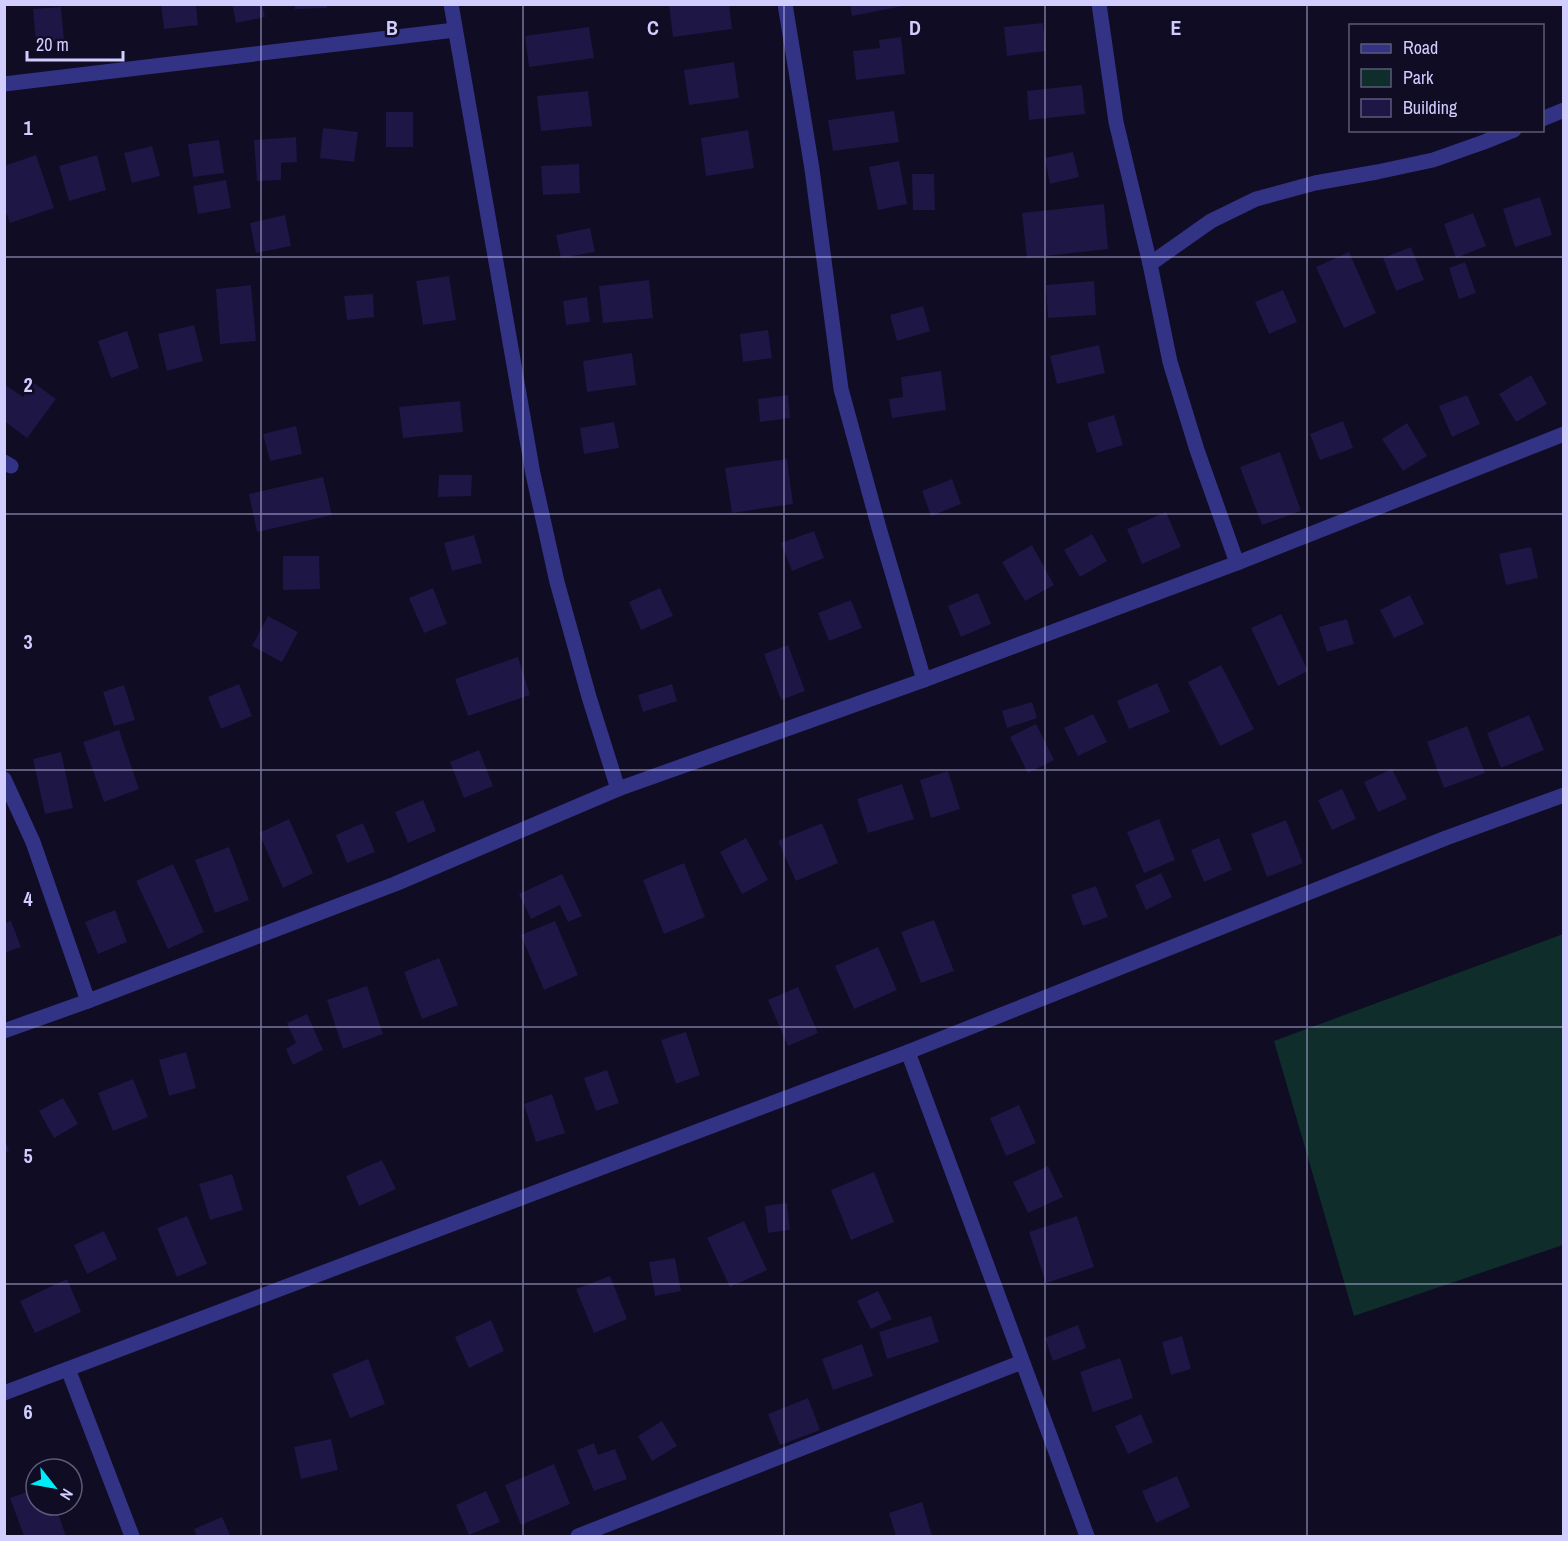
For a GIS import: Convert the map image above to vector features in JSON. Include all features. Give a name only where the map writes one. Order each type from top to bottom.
[{"type":"street","points":[[451,4],[533,474],[557,582],[589,697],[618,789]]},
{"type":"street","points":[[785,4],[812,169],[841,389],[924,680]]},
{"type":"street","points":[[1100,4],[1116,122],[1150,264],[1170,362],[1197,450],[1237,563]]},
{"type":"street","points":[[4,84],[455,30]]},
{"type":"street","points":[[1544,118],[1563,110]]},
{"type":"street","points":[[1150,264],[1212,221],[1256,200],[1315,183],[1433,160],[1509,132]]},
{"type":"street","points":[[4,1031],[395,884],[618,789],[924,680],[1237,563],[1563,434]]},
{"type":"street","points":[[4,778],[33,842],[88,1001]]},
{"type":"street","points":[[4,1394],[908,1053],[1446,838],[1563,795]]},
{"type":"street","points":[[908,1053],[1087,1536]]},
{"type":"street","points":[[578,1536],[1022,1362]]},
{"type":"street","points":[[68,1369],[132,1536]]},
{"type":"green space","points":[[1563,934],[1563,1245],[1354,1316],[1274,1041]]},
{"type":"building","points":[[161,4],[196,4],[198,25],[164,29]]},
{"type":"building","points":[[232,4],[262,4],[265,17],[236,23]]},
{"type":"building","points":[[295,4],[327,4],[327,8],[295,9]]},
{"type":"building","points":[[729,4],[732,29],[673,37],[669,5]]},
{"type":"building","points":[[850,4],[903,4],[903,6],[852,16]]},
{"type":"building","points":[[61,7],[64,40],[36,43],[33,9]]},
{"type":"building","points":[[1043,23],[1046,51],[1007,56],[1004,27]]},
{"type":"building","points":[[589,27],[594,58],[529,67],[525,36]]},
{"type":"building","points":[[901,37],[905,74],[856,80],[853,51],[880,48],[879,40]]},
{"type":"building","points":[[734,62],[739,98],[689,105],[684,70]]},
{"type":"building","points":[[1082,85],[1085,114],[1029,120],[1027,91]]},
{"type":"building","points":[[588,91],[592,126],[541,131],[537,96]]},
{"type":"building","points":[[894,111],[899,142],[833,151],[828,120]]},
{"type":"building","points":[[386,112],[413,112],[413,147],[386,147]]},
{"type":"building","points":[[323,128],[358,132],[354,162],[320,158]]},
{"type":"building","points":[[748,130],[754,168],[706,176],[701,138]]},
{"type":"building","points":[[296,137],[297,162],[281,163],[281,180],[257,181],[254,140]]},
{"type":"building","points":[[219,140],[224,173],[193,177],[188,144]]},
{"type":"building","points":[[152,146],[160,176],[132,183],[124,153]]},
{"type":"building","points":[[1073,152],[1079,177],[1050,184],[1045,158]]},
{"type":"building","points":[[36,155],[54,208],[10,223],[4,207],[4,166]]},
{"type":"building","points":[[97,155],[106,190],[69,201],[59,166]]},
{"type":"building","points":[[899,161],[907,204],[878,210],[869,167]]},
{"type":"building","points":[[579,164],[580,193],[543,195],[541,166]]},
{"type":"building","points":[[912,174],[934,174],[935,210],[913,210]]},
{"type":"building","points":[[226,180],[231,208],[198,214],[193,186]]},
{"type":"building","points":[[1540,197],[1552,235],[1515,247],[1503,209]]},
{"type":"building","points":[[1104,204],[1108,249],[1027,258],[1022,213]]},
{"type":"building","points":[[1473,213],[1486,246],[1456,258],[1444,224]]},
{"type":"building","points":[[285,215],[291,246],[256,253],[250,223]]},
{"type":"building","points":[[590,228],[595,252],[561,258],[556,235]]},
{"type":"building","points":[[1411,247],[1424,280],[1396,291],[1383,258]]},
{"type":"building","points":[[1349,252],[1376,313],[1344,328],[1316,267]]},
{"type":"building","points":[[1465,262],[1476,293],[1459,299],[1449,268]]},
{"type":"building","points":[[449,276],[456,320],[423,325],[416,281]]},
{"type":"building","points":[[649,280],[653,318],[603,323],[599,286]]},
{"type":"building","points":[[1094,281],[1096,315],[1048,318],[1046,285]]},
{"type":"building","points":[[251,285],[256,341],[220,344],[216,289]]},
{"type":"building","points":[[1283,290],[1297,322],[1269,334],[1255,302]]},
{"type":"building","points":[[373,294],[374,317],[347,320],[344,296]]},
{"type":"building","points":[[587,297],[590,322],[566,325],[563,301]]},
{"type":"building","points":[[923,306],[930,331],[897,341],[890,315]]},
{"type":"building","points":[[194,325],[203,361],[167,371],[158,334]]},
{"type":"building","points":[[768,330],[772,358],[743,362],[740,334]]},
{"type":"building","points":[[127,331],[139,368],[111,378],[98,341]]},
{"type":"building","points":[[1099,345],[1105,373],[1057,384],[1050,356]]},
{"type":"building","points":[[632,353],[636,385],[587,392],[583,361]]},
{"type":"building","points":[[941,371],[946,410],[892,418],[889,399],[903,397],[901,377]]},
{"type":"building","points":[[1531,375],[1547,404],[1516,422],[1499,394]]},
{"type":"building","points":[[34,383],[56,399],[27,438],[4,421],[4,384],[23,397]]},
{"type":"building","points":[[788,395],[790,418],[760,422],[758,399]]},
{"type":"building","points":[[1467,395],[1480,424],[1452,437],[1439,406]]},
{"type":"building","points":[[460,401],[463,432],[403,438],[399,407]]},
{"type":"building","points":[[1114,415],[1123,445],[1097,453],[1087,423]]},
{"type":"building","points":[[1343,421],[1353,448],[1320,460],[1310,434]]},
{"type":"building","points":[[614,422],[619,448],[584,454],[580,428]]},
{"type":"building","points":[[1407,423],[1427,456],[1403,471],[1382,439]]},
{"type":"building","points":[[296,426],[302,454],[270,461],[263,434]]},
{"type":"building","points":[[1280,452],[1301,511],[1262,525],[1240,467]]},
{"type":"building","points":[[787,459],[793,504],[732,513],[725,468]]},
{"type":"building","points":[[439,475],[472,475],[471,496],[438,497]]},
{"type":"building","points":[[323,477],[332,515],[257,532],[249,494]]},
{"type":"building","points":[[952,479],[961,504],[931,516],[922,491]]},
{"type":"building","points":[[1166,512],[1181,547],[1142,564],[1127,529]]},
{"type":"building","points":[[814,531],[824,558],[792,571],[781,543]]},
{"type":"building","points":[[1092,534],[1107,561],[1080,577],[1064,550]]},
{"type":"building","points":[[474,535],[482,563],[452,571],[444,543]]},
{"type":"building","points":[[1032,545],[1054,585],[1025,601],[1002,562]]},
{"type":"building","points":[[1531,547],[1538,578],[1506,585],[1499,554]]},
{"type":"building","points":[[283,556],[319,556],[320,589],[283,590]]},
{"type":"building","points":[[433,588],[447,624],[424,633],[409,598]]},
{"type":"building","points":[[660,588],[673,616],[641,630],[629,602]]},
{"type":"building","points":[[978,593],[991,624],[961,637],[948,606]]},
{"type":"building","points":[[1410,595],[1424,624],[1394,638],[1380,610]]},
{"type":"building","points":[[851,600],[862,628],[829,641],[818,613]]},
{"type":"building","points":[[1281,614],[1308,671],[1278,686],[1251,628]]},
{"type":"building","points":[[268,616],[298,632],[282,662],[252,646]]},
{"type":"building","points":[[1347,619],[1354,644],[1327,652],[1319,627]]},
{"type":"building","points":[[788,645],[805,691],[781,700],[764,654]]},
{"type":"building","points":[[518,657],[530,695],[468,716],[455,679]]},
{"type":"building","points":[[1221,665],[1254,729],[1220,746],[1188,682]]},
{"type":"building","points":[[1157,683],[1170,712],[1129,729],[1117,701]]},
{"type":"building","points":[[239,684],[252,716],[221,729],[208,697]]},
{"type":"building","points":[[672,684],[677,701],[643,712],[638,695]]},
{"type":"building","points":[[124,685],[135,720],[114,726],[103,692]]},
{"type":"building","points":[[1032,702],[1037,718],[1007,728],[1002,711]]},
{"type":"building","points":[[1093,714],[1107,742],[1078,756],[1064,728]]},
{"type":"building","points":[[1529,715],[1544,750],[1501,768],[1487,733]]},
{"type":"building","points":[[1036,724],[1054,760],[1028,773],[1010,737]]},
{"type":"building","points":[[1467,726],[1485,773],[1444,788],[1427,742]]},
{"type":"building","points":[[119,730],[139,789],[104,802],[83,742]]},
{"type":"building","points":[[479,750],[493,786],[464,798],[450,762]]},
{"type":"building","points":[[61,752],[73,808],[45,814],[33,759]]},
{"type":"building","points":[[1392,769],[1407,799],[1378,812],[1364,782]]},
{"type":"building","points":[[948,771],[960,809],[931,818],[920,780]]},
{"type":"building","points":[[902,784],[914,819],[868,833],[857,799]]},
{"type":"building","points":[[1342,789],[1356,819],[1332,830],[1318,800]]},
{"type":"building","points":[[423,800],[436,831],[408,843],[395,812]]},
{"type":"building","points":[[289,819],[313,873],[283,888],[259,833]]},
{"type":"building","points":[[1159,819],[1175,860],[1144,873],[1127,832]]},
{"type":"building","points":[[1286,820],[1303,863],[1267,877],[1251,834]]},
{"type":"building","points":[[363,823],[375,852],[347,863],[336,835]]},
{"type":"building","points":[[822,823],[838,863],[796,881],[778,841]]},
{"type":"building","points":[[746,838],[768,880],[742,894],[720,852]]},
{"type":"building","points":[[1219,838],[1232,870],[1204,882],[1191,850]]},
{"type":"building","points":[[229,847],[249,900],[215,913],[195,860]]},
{"type":"building","points":[[684,863],[705,917],[664,934],[643,880]]},
{"type":"building","points":[[173,864],[204,932],[168,949],[136,881]]},
{"type":"building","points":[[1161,873],[1172,897],[1146,910],[1135,885]]},
{"type":"building","points":[[562,874],[582,916],[568,922],[560,905],[531,919],[519,894]]},
{"type":"building","points":[[1096,886],[1108,917],[1083,926],[1071,895]]},
{"type":"building","points":[[115,910],[127,942],[98,954],[85,922]]},
{"type":"building","points":[[934,920],[954,971],[921,983],[901,932]]},
{"type":"building","points":[[11,921],[21,947],[4,953],[4,923]]},
{"type":"building","points":[[555,921],[578,975],[544,990],[521,935]]},
{"type":"building","points":[[878,947],[897,990],[854,1009],[835,966]]},
{"type":"building","points":[[439,958],[458,1005],[422,1019],[404,972]]},
{"type":"building","points":[[367,986],[383,1034],[343,1049],[327,1000]]},
{"type":"building","points":[[798,987],[818,1033],[788,1046],[768,1000]]},
{"type":"building","points":[[307,1014],[323,1050],[293,1065],[286,1049],[296,1043],[287,1023]]},
{"type":"building","points":[[686,1032],[700,1075],[676,1084],[661,1040]]},
{"type":"building","points":[[186,1052],[196,1088],[169,1096],[159,1060]]},
{"type":"building","points":[[607,1070],[619,1103],[596,1111],[584,1078]]},
{"type":"building","points":[[133,1079],[148,1117],[113,1131],[98,1093]]},
{"type":"building","points":[[552,1094],[565,1133],[536,1142],[524,1104]]},
{"type":"building","points":[[63,1098],[78,1124],[54,1138],[39,1111]]},
{"type":"building","points":[[1019,1105],[1036,1143],[1006,1156],[990,1118]]},
{"type":"building","points":[[4,1137],[9,1151],[4,1153]]},
{"type":"building","points":[[382,1160],[396,1189],[359,1206],[346,1176]]},
{"type":"building","points":[[1048,1166],[1063,1197],[1028,1213],[1013,1182]]},
{"type":"building","points":[[874,1172],[894,1222],[851,1240],[831,1190]]},
{"type":"building","points":[[232,1174],[243,1210],[210,1220],[199,1184]]},
{"type":"building","points":[[787,1203],[790,1230],[768,1233],[765,1206]]},
{"type":"building","points":[[187,1216],[207,1264],[177,1277],[157,1228]]},
{"type":"building","points":[[1077,1216],[1094,1267],[1046,1283],[1029,1232]]},
{"type":"building","points":[[744,1221],[767,1270],[730,1287],[707,1238]]},
{"type":"building","points":[[104,1231],[117,1259],[87,1274],[74,1245]]},
{"type":"building","points":[[675,1258],[681,1291],[655,1296],[649,1262]]},
{"type":"building","points":[[610,1276],[627,1319],[594,1333],[576,1289]]},
{"type":"building","points":[[67,1279],[81,1312],[35,1333],[20,1301]]},
{"type":"building","points":[[878,1291],[892,1319],[871,1329],[857,1301]]},
{"type":"building","points":[[931,1316],[939,1342],[887,1359],[879,1332]]},
{"type":"building","points":[[491,1320],[504,1351],[469,1368],[455,1337]]},
{"type":"building","points":[[1078,1325],[1086,1348],[1053,1361],[1045,1338]]},
{"type":"building","points":[[1182,1336],[1191,1369],[1171,1375],[1162,1342]]},
{"type":"building","points":[[862,1344],[873,1376],[833,1390],[822,1359]]},
{"type":"building","points":[[1120,1358],[1133,1398],[1093,1412],[1080,1372]]},
{"type":"building","points":[[368,1359],[385,1404],[350,1418],[332,1374]]},
{"type":"building","points":[[808,1398],[820,1430],[780,1445],[768,1414]]},
{"type":"building","points":[[1141,1414],[1153,1442],[1128,1454],[1115,1426]]},
{"type":"building","points":[[662,1421],[677,1446],[652,1461],[638,1436]]},
{"type":"building","points":[[331,1439],[338,1470],[301,1479],[294,1447]]},
{"type":"building","points":[[594,1443],[598,1455],[615,1449],[627,1479],[594,1491],[577,1450]]},
{"type":"building","points":[[554,1464],[570,1504],[521,1525],[505,1485]]},
{"type":"building","points":[[1177,1476],[1190,1507],[1156,1523],[1142,1491]]},
{"type":"building","points":[[486,1491],[500,1522],[469,1535],[456,1505]]},
{"type":"building","points":[[24,1493],[24,1517],[59,1517],[66,1536],[24,1536],[10,1498]]},
{"type":"building","points":[[922,1502],[932,1536],[896,1536],[889,1513]]},
{"type":"building","points":[[222,1517],[230,1535],[197,1536],[194,1529]]}]
